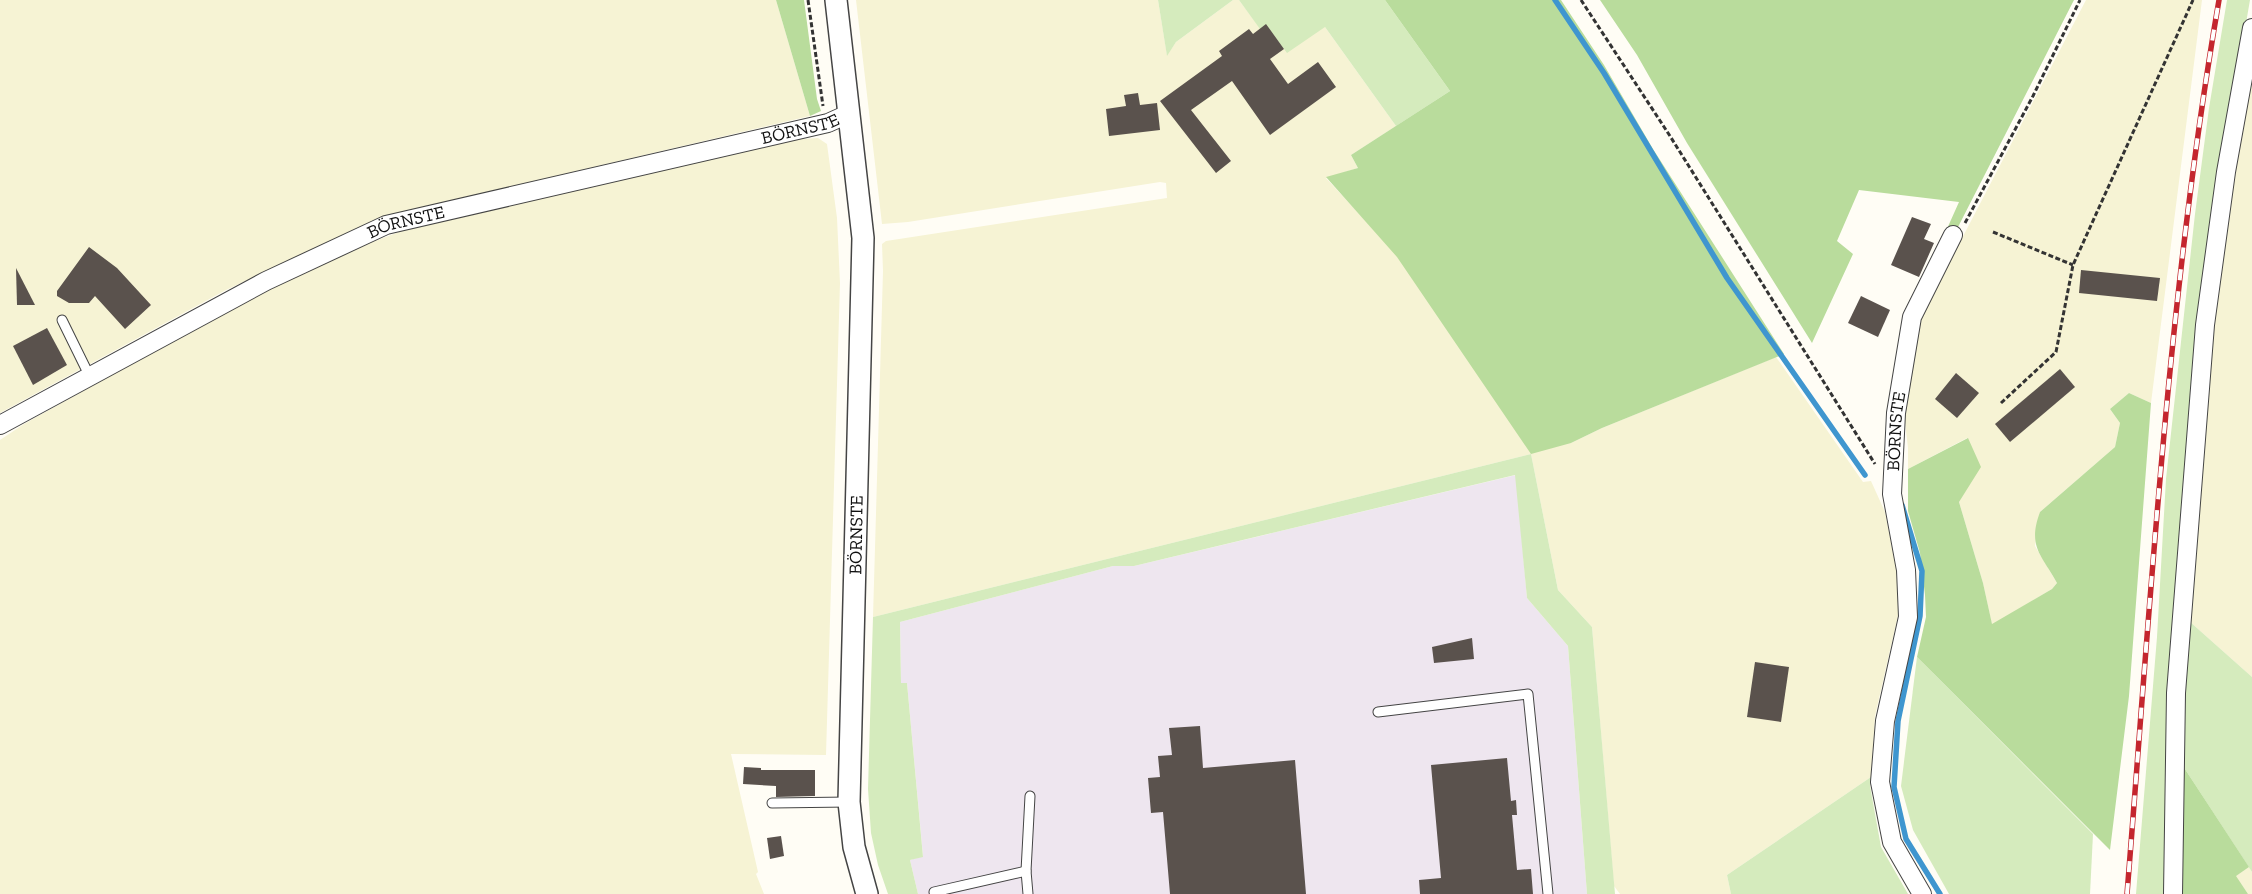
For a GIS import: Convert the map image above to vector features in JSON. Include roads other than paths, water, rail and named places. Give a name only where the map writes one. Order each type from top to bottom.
[{"type":"street","name":"BÖRNSTE","points":[[836,0],[863,238],[849,802],[854,847],[867,894]]},
{"type":"street","points":[[2173,894],[2176,693],[2205,326],[2226,172],[2252,28]]},
{"type":"street","name":"BÖRNSTE","points":[[0,425],[266,281],[386,225],[828,123],[848,114]]},
{"type":"street","name":"BÖRNSTE","points":[[1922,894],[1892,842],[1880,782],[1885,721],[1908,617],[1906,570],[1892,494],[1896,413],[1912,316],[1953,235]]},
{"type":"lane","points":[[62,320],[90,377]]},
{"type":"lane","points":[[1378,712],[1528,694],[1548,894]]},
{"type":"lane","points":[[1028,894],[1026,871],[1030,796]]},
{"type":"lane","points":[[772,803],[849,802]]},
{"type":"lane","points":[[934,892],[1026,871]]},
{"type":"waterway","points":[[1555,0],[1604,73],[1727,278],[1865,475]]},
{"type":"waterway","points":[[1902,505],[1922,571],[1920,616],[1898,721],[1894,787],[1906,839],[1940,894]]},
{"type":"railway","points":[[2127,894],[2153,558],[2174,334],[2186,222],[2219,0]]}]
